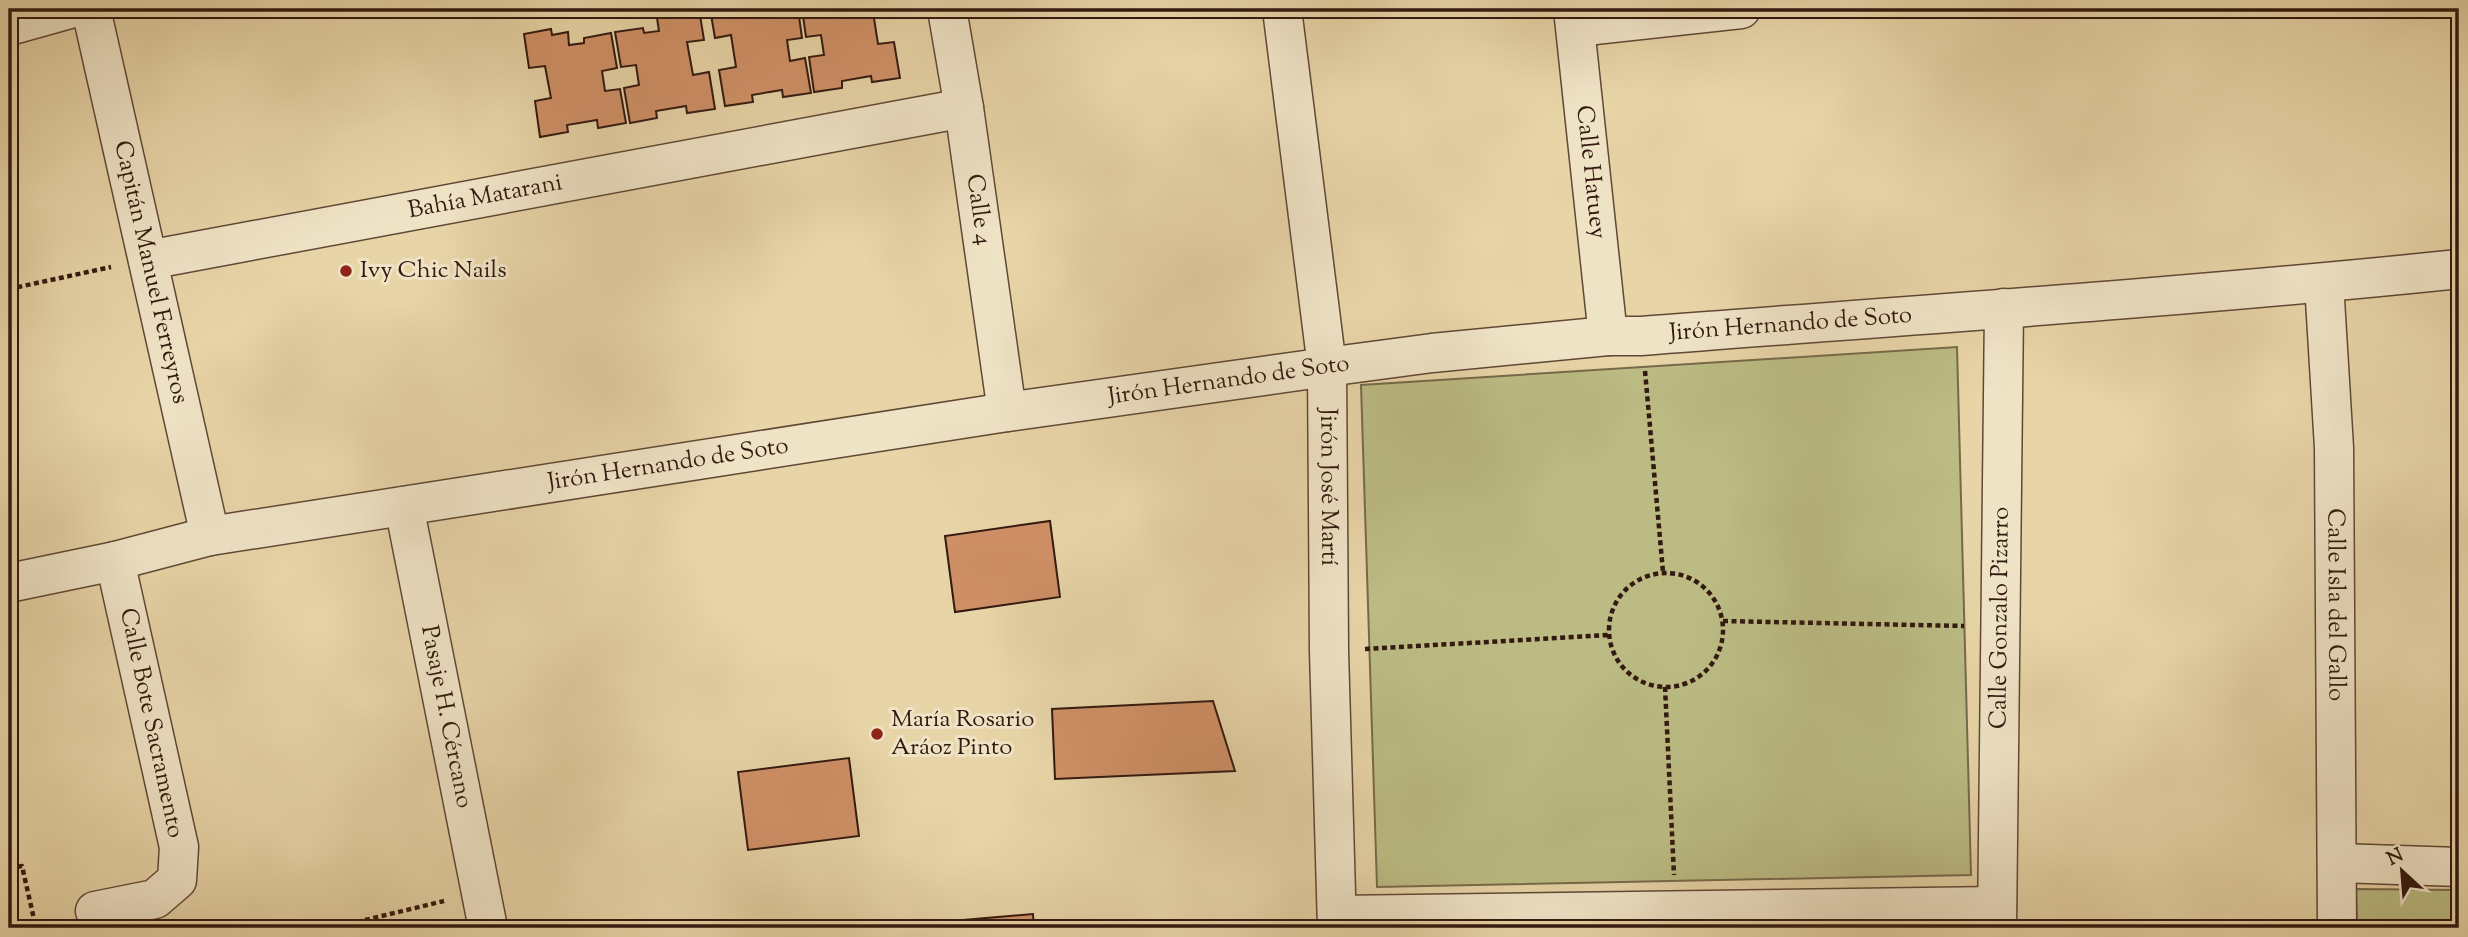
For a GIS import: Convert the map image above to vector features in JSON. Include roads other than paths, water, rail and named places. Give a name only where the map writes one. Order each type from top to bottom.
[{"type":"street","points":[[9,26],[70,9]]},
{"type":"street","name":"Capitán Manuel Ferreyros","points":[[91,9],[210,536]]},
{"type":"street","name":"Calle 4","points":[[947,9],[964,108],[1007,412]]},
{"type":"street","name":"Jirón José Martí","points":[[1282,9],[1327,367],[1329,651],[1337,922]]},
{"type":"street","points":[[1575,18],[1741,9]]},
{"type":"street","name":"Calle Hatuey","points":[[1575,18],[1625,336]]},
{"type":"street","name":"Bahía Matarani","points":[[148,260],[964,108]]},
{"type":"street","name":"Jirón Hernando de Soto","points":[[9,583],[115,561],[210,536],[1007,412],[1432,353],[2459,270]]},
{"type":"street","name":"Calle Isla del Gallo","points":[[2324,283],[2334,448],[2337,928]]},
{"type":"street","name":"Calle Gonzalo Pizarro","points":[[1997,917],[2004,308]]},
{"type":"street","name":"Pasaje H. Cércano","points":[[404,506],[484,910]]},
{"type":"street","name":"Calle Bote Sacramento","points":[[95,911],[155,898],[177,880],[179,847],[172,805],[115,561]]},
{"type":"street","points":[[2338,863],[2459,867]]},
{"type":"street","points":[[1337,922],[1997,917]]},
{"type":"place","name":"Ivy Chic Nails","points":[[346,271]]},
{"type":"place","name":"María Rosario Aráoz Pinto","points":[[877,734]]}]
